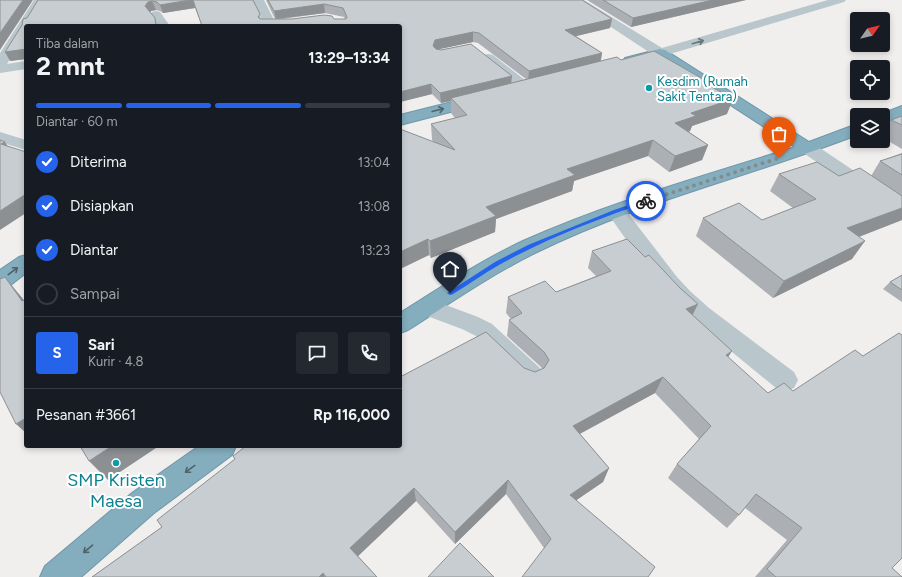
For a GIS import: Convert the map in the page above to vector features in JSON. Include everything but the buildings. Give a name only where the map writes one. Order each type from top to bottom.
[{"type":"highway","points":[[616,65],[660,53],[808,148]]},
{"type":"highway","points":[[511,92],[541,84]]},
{"type":"highway","points":[[402,120],[496,96]]},
{"type":"highway","points":[[890,115],[902,111]]},
{"type":"highway","points":[[402,323],[497,263],[530,246],[616,211],[808,148],[850,132]]},
{"type":"highway","points":[[0,281],[24,263]]},
{"type":"highway","points":[[56,577],[143,503],[219,448]]},
{"type":"street","points":[[25,24],[40,0]]},
{"type":"street","points":[[258,0],[271,24]]},
{"type":"street","points":[[576,0],[660,53],[821,2],[840,0]]},
{"type":"street","points":[[156,15],[163,24]]},
{"type":"street","points":[[282,24],[287,23]]},
{"type":"street","points":[[0,64],[24,26]]},
{"type":"street","points":[[479,51],[526,88]]},
{"type":"street","points":[[0,69],[24,65]]},
{"type":"street","points":[[0,137],[24,144]]},
{"type":"street","points":[[808,148],[902,212]]},
{"type":"street","points":[[616,211],[669,283],[682,297],[701,314],[786,380]]},
{"type":"street","points":[[426,307],[470,322],[484,330],[531,375]]},
{"type":"way so far","points":[[646,201],[779,158]]},
{"type":"place","name":"Kesdim (Rumah Sakit Tentara)","points":[[649,88]]},
{"type":"place","name":"SMP Kristen Maesa","points":[[116,463]]},
{"type":"route","points":[[450,293],[497,263],[530,246],[616,211],[646,201]]}]
